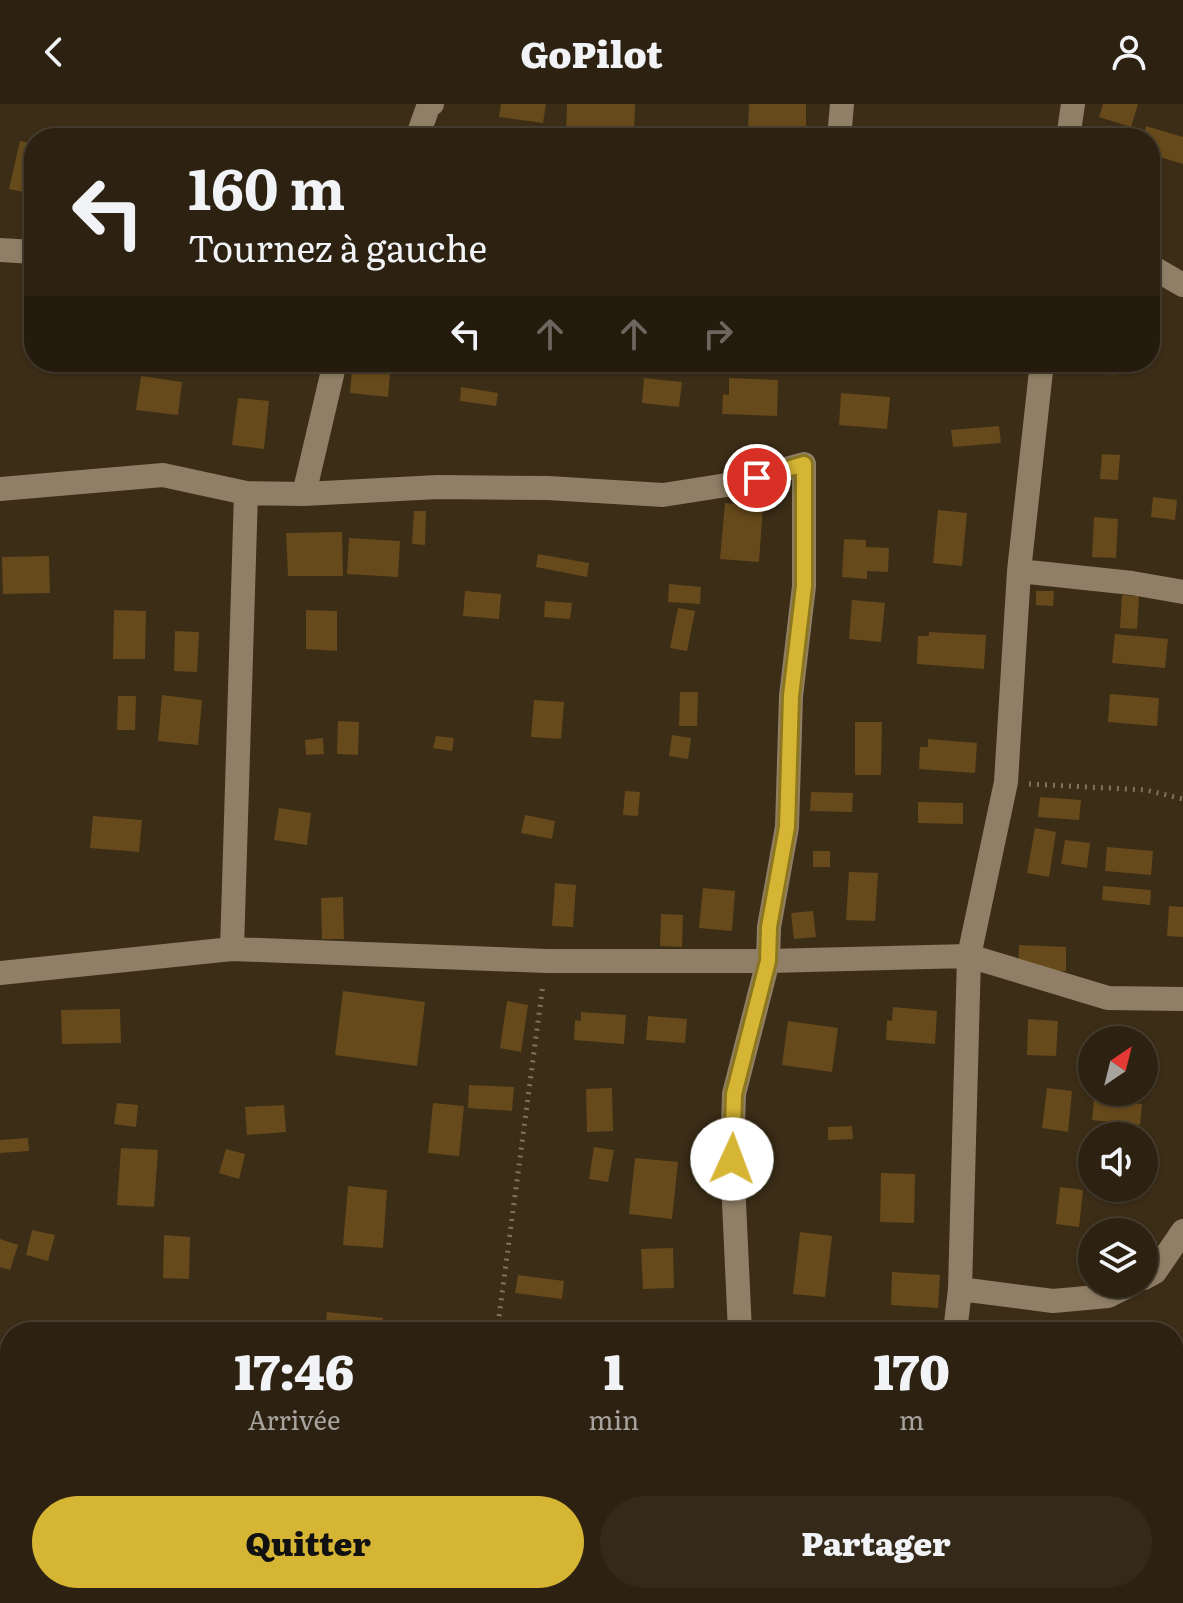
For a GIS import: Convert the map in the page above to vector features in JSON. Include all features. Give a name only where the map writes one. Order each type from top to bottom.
[{"type":"street","points":[[421,128],[432,104]]},
{"type":"street","points":[[840,128],[842,104]]},
{"type":"street","points":[[1069,128],[1073,104]]},
{"type":"street","points":[[0,250],[24,251]]},
{"type":"street","points":[[1160,272],[1183,285]]},
{"type":"street","points":[[304,494],[333,372]]},
{"type":"street","points":[[956,1322],[960,1289],[969,956],[1006,782],[1019,571],[1041,372]]},
{"type":"street","points":[[0,489],[163,475],[246,493],[516,487],[663,495],[733,484],[804,464],[804,586],[791,696],[787,827],[769,927],[768,961],[734,1094],[732,1159],[740,1322]]},
{"type":"street","points":[[232,949],[246,493]]},
{"type":"street","points":[[1019,571],[1132,583],[1183,592]]},
{"type":"street","points":[[0,973],[232,949],[546,961],[768,961],[969,956],[1108,998],[1183,999]]},
{"type":"street","points":[[1158,1268],[1183,1231]]},
{"type":"street","points":[[960,1289],[1053,1301],[1086,1298]]},
{"type":"path","points":[[1006,782],[1146,790],[1183,799]]},
{"type":"path","points":[[498,1322],[546,961]]},
{"type":"building","points":[[501,104],[546,104],[543,123],[499,117]]},
{"type":"building","points":[[567,104],[635,104],[634,128],[566,128]]},
{"type":"building","points":[[749,104],[806,104],[806,128],[748,128]]},
{"type":"building","points":[[1103,104],[1138,104],[1131,127],[1099,117]]},
{"type":"building","points":[[1160,130],[1183,137],[1183,164],[1160,157]]},
{"type":"building","points":[[20,141],[24,142],[24,192],[9,189]]},
{"type":"building","points":[[352,372],[390,374],[388,397],[350,393]]},
{"type":"building","points":[[141,376],[182,382],[178,415],[136,410]]},
{"type":"building","points":[[644,378],[682,382],[679,407],[642,403]]},
{"type":"building","points":[[729,378],[778,380],[777,416],[722,414],[723,394],[729,395]]},
{"type":"building","points":[[461,387],[498,393],[496,406],[460,401]]},
{"type":"building","points":[[841,393],[890,397],[887,429],[839,425]]},
{"type":"building","points":[[238,398],[269,401],[264,449],[232,445]]},
{"type":"building","points":[[999,426],[1001,443],[953,447],[951,430]]},
{"type":"building","points":[[1102,454],[1120,455],[1118,480],[1100,479]]},
{"type":"building","points":[[1153,497],[1177,500],[1175,520],[1151,517]]},
{"type":"building","points":[[725,503],[763,506],[759,562],[720,559]]},
{"type":"building","points":[[938,510],[967,513],[962,566],[933,563]]},
{"type":"building","points":[[414,511],[426,511],[425,545],[412,544]]},
{"type":"building","points":[[1094,517],[1118,519],[1116,558],[1092,557]]},
{"type":"building","points":[[342,532],[343,576],[288,576],[286,533]]},
{"type":"building","points":[[349,538],[400,541],[398,577],[347,574]]},
{"type":"building","points":[[844,539],[866,540],[866,547],[889,548],[888,572],[867,571],[867,579],[842,577]]},
{"type":"building","points":[[538,554],[589,563],[587,577],[536,567]]},
{"type":"building","points":[[49,556],[50,593],[3,594],[2,557]]},
{"type":"building","points":[[669,584],[701,587],[700,604],[668,602]]},
{"type":"building","points":[[465,591],[501,594],[499,619],[463,616]]},
{"type":"building","points":[[1036,591],[1054,591],[1053,606],[1036,605]]},
{"type":"building","points":[[1122,595],[1139,596],[1137,629],[1120,628]]},
{"type":"building","points":[[852,600],[885,603],[881,642],[849,639]]},
{"type":"building","points":[[545,601],[572,603],[570,619],[544,617]]},
{"type":"building","points":[[678,608],[695,611],[687,651],[670,648]]},
{"type":"building","points":[[114,610],[146,611],[145,659],[113,659]]},
{"type":"building","points":[[306,610],[337,611],[337,651],[306,649]]},
{"type":"building","points":[[175,631],[199,632],[197,672],[174,671]]},
{"type":"building","points":[[929,632],[986,635],[984,669],[917,664],[918,636],[929,636]]},
{"type":"building","points":[[1115,634],[1168,639],[1165,668],[1112,663]]},
{"type":"building","points":[[680,692],[698,692],[697,726],[679,726]]},
{"type":"building","points":[[1110,694],[1159,698],[1157,726],[1108,722]]},
{"type":"building","points":[[162,695],[202,700],[198,745],[158,741]]},
{"type":"building","points":[[118,696],[136,696],[135,730],[117,730]]},
{"type":"building","points":[[534,700],[564,702],[561,739],[531,737]]},
{"type":"building","points":[[338,721],[359,722],[358,755],[337,754]]},
{"type":"building","points":[[855,722],[882,722],[881,775],[855,775]]},
{"type":"building","points":[[672,735],[691,738],[688,759],[669,756]]},
{"type":"building","points":[[436,736],[454,738],[452,751],[433,748]]},
{"type":"building","points":[[323,738],[324,754],[306,755],[305,740]]},
{"type":"building","points":[[928,739],[977,743],[975,773],[919,769],[920,747],[928,747]]},
{"type":"building","points":[[625,791],[640,792],[638,816],[623,815]]},
{"type":"building","points":[[811,792],[853,793],[852,812],[810,811]]},
{"type":"building","points":[[1040,797],[1081,800],[1079,820],[1038,817]]},
{"type":"building","points":[[918,802],[963,803],[963,824],[918,823]]},
{"type":"building","points":[[279,808],[311,813],[307,845],[274,840]]},
{"type":"building","points":[[525,815],[555,821],[552,839],[521,833]]},
{"type":"building","points":[[93,816],[142,820],[139,852],[90,848]]},
{"type":"building","points":[[1035,828],[1056,832],[1049,877],[1027,873]]},
{"type":"building","points":[[1065,840],[1090,843],[1087,868],[1061,864]]},
{"type":"building","points":[[1107,847],[1153,851],[1151,875],[1105,871]]},
{"type":"building","points":[[813,851],[830,851],[830,867],[813,867]]},
{"type":"building","points":[[849,872],[878,873],[875,921],[846,920]]},
{"type":"building","points":[[555,883],[576,885],[573,927],[552,926]]},
{"type":"building","points":[[1103,886],[1151,890],[1150,905],[1102,900]]},
{"type":"building","points":[[703,888],[735,891],[732,931],[699,928]]},
{"type":"building","points":[[343,897],[344,939],[322,939],[321,898]]},
{"type":"building","points":[[1169,906],[1183,907],[1183,937],[1167,936]]},
{"type":"building","points":[[813,911],[816,937],[794,939],[791,913]]},
{"type":"building","points":[[661,914],[683,915],[682,947],[660,946]]},
{"type":"building","points":[[1019,945],[1066,947],[1066,971],[1018,970]]},
{"type":"building","points":[[343,991],[425,1002],[417,1066],[335,1055]]},
{"type":"building","points":[[507,1001],[528,1005],[521,1052],[500,1048]]},
{"type":"building","points":[[893,1007],[937,1011],[935,1044],[886,1040],[887,1020],[892,1021]]},
{"type":"building","points":[[120,1009],[121,1043],[62,1044],[61,1010]]},
{"type":"building","points":[[581,1012],[626,1015],[624,1044],[574,1040],[575,1020],[581,1021]]},
{"type":"building","points":[[648,1016],[687,1019],[685,1043],[646,1040]]},
{"type":"building","points":[[1028,1019],[1058,1021],[1056,1056],[1027,1055]]},
{"type":"building","points":[[788,1021],[838,1028],[832,1072],[782,1065]]},
{"type":"building","points":[[469,1085],[514,1087],[512,1111],[468,1108]]},
{"type":"building","points":[[612,1088],[613,1131],[587,1132],[586,1089]]},
{"type":"building","points":[[1047,1088],[1072,1091],[1068,1132],[1042,1128]]},
{"type":"building","points":[[117,1103],[138,1105],[136,1127],[114,1124]]},
{"type":"building","points":[[433,1103],[464,1106],[459,1156],[428,1153]]},
{"type":"building","points":[[284,1105],[286,1132],[247,1135],[245,1107]]},
{"type":"building","points":[[1093,1106],[1142,1106],[1140,1122],[1092,1120]]},
{"type":"building","points":[[852,1126],[853,1139],[828,1140],[828,1127]]},
{"type":"building","points":[[28,1138],[29,1151],[0,1153],[0,1140]]},
{"type":"building","points":[[594,1147],[614,1150],[608,1182],[589,1179]]},
{"type":"building","points":[[121,1148],[158,1150],[154,1207],[117,1205]]},
{"type":"building","points":[[226,1149],[245,1154],[239,1179],[219,1173]]},
{"type":"building","points":[[635,1158],[678,1162],[672,1219],[629,1214]]},
{"type":"building","points":[[881,1173],[915,1174],[914,1223],[880,1222]]},
{"type":"building","points":[[348,1186],[387,1190],[383,1248],[343,1245]]},
{"type":"building","points":[[1060,1187],[1078,1189],[1078,1202],[1082,1202],[1078,1227],[1056,1224]]},
{"type":"building","points":[[32,1230],[55,1235],[48,1261],[26,1255]]},
{"type":"building","points":[[800,1232],[832,1236],[825,1297],[793,1294]]},
{"type":"building","points":[[164,1235],[190,1237],[189,1279],[163,1278]]},
{"type":"building","points":[[0,1239],[18,1245],[10,1270],[0,1267]]},
{"type":"building","points":[[673,1248],[674,1288],[643,1289],[641,1249]]},
{"type":"building","points":[[892,1272],[940,1275],[938,1308],[891,1305]]},
{"type":"building","points":[[518,1275],[564,1281],[562,1299],[515,1293]]},
{"type":"building","points":[[327,1312],[383,1318],[383,1322],[326,1322]]},
{"type":"route","points":[[732,1159],[734,1094],[768,961],[769,927],[787,827],[791,696],[804,586],[804,464],[757,478]]}]
